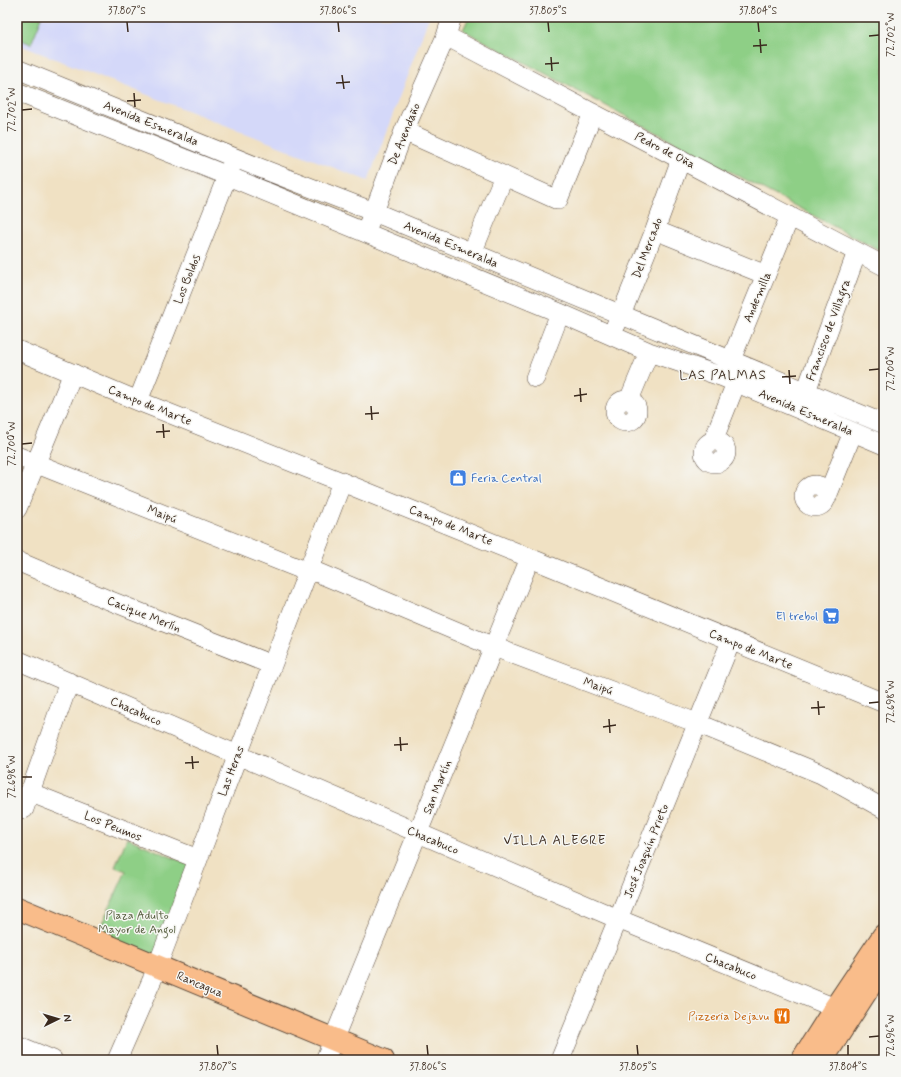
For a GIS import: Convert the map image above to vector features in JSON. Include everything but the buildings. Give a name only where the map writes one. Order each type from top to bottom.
[{"type":"main road","name":"Rancagua","points":[[17,908],[383,1060]]},
{"type":"main road","points":[[822,1060],[842,1013],[884,935]]},
{"type":"main road","points":[[802,1060],[884,964]]},
{"type":"street","name":"De Avendaño","points":[[363,233],[374,212],[404,131],[446,36],[452,17]]},
{"type":"street","name":"Pedro de Oña","points":[[446,36],[884,266]]},
{"type":"street","name":"Avenida Esmeralda","points":[[17,69],[374,212],[884,424]]},
{"type":"street","name":"Avenida Esmeralda","points":[[17,92],[228,176],[560,313],[649,352],[730,380],[884,445]]},
{"type":"street","points":[[404,131],[558,200],[593,113]]},
{"type":"street","name":"Los Boldos","points":[[138,401],[228,176],[234,157]]},
{"type":"street","name":"Del Mercado","points":[[611,335],[621,315],[655,230],[681,159]]},
{"type":"street","points":[[450,268],[466,250],[504,176]]},
{"type":"street","name":"Andemilla","points":[[713,441],[730,380],[730,360],[790,216]]},
{"type":"street","points":[[655,230],[766,275]]},
{"type":"street","name":"Francisco de Villagra","points":[[799,409],[857,252]]},
{"type":"street","points":[[480,281],[490,260]]},
{"type":"street","points":[[535,378],[560,313]]},
{"type":"street","name":"Campo de Marte","points":[[17,350],[138,401],[530,558],[884,703]]},
{"type":"street","points":[[629,400],[649,352]]},
{"type":"street","points":[[17,509],[73,373]]},
{"type":"street","points":[[826,499],[854,432]]},
{"type":"street","name":"Maipú","points":[[17,456],[308,571],[494,647],[697,723],[821,774],[884,809]]},
{"type":"street","name":"Las Heras","points":[[117,1060],[157,966],[342,482]]},
{"type":"street","name":"San Martín","points":[[325,1060],[530,558]]},
{"type":"street","name":"Cacique Merlín","points":[[17,561],[106,599],[272,665]]},
{"type":"street","name":"José Joaquín Prieto","points":[[560,1060],[731,641]]},
{"type":"street","name":"Chacabuco","points":[[17,660],[618,919],[842,1013]]},
{"type":"street","points":[[23,802],[69,682]]},
{"type":"street","name":"Los Peumos","points":[[23,802],[198,859]]},
{"type":"street","points":[[17,1045],[53,1060]]},
{"type":"shaded area","points":[[17,17],[429,17],[368,181],[17,44]]},
{"type":"green space","points":[[17,17],[42,17],[31,44],[17,38]]},
{"type":"green space","points":[[469,17],[884,17],[884,253],[463,30]]},
{"type":"green space","name":"Plaza Adulto Mayor de Angol","points":[[127,838],[192,866],[155,964],[95,939],[126,871],[115,867]]},
{"type":"place","name":"Feria Central","points":[[458,478]]},
{"type":"place","name":"El trebol","points":[[831,616]]},
{"type":"place","name":"Pizzeria Dejavu","points":[[782,1016]]},
{"type":"district","name":"LAS PALMAS","points":[[723,374]]},
{"type":"district","name":"VILLA ALEGRE","points":[[555,839]]}]
